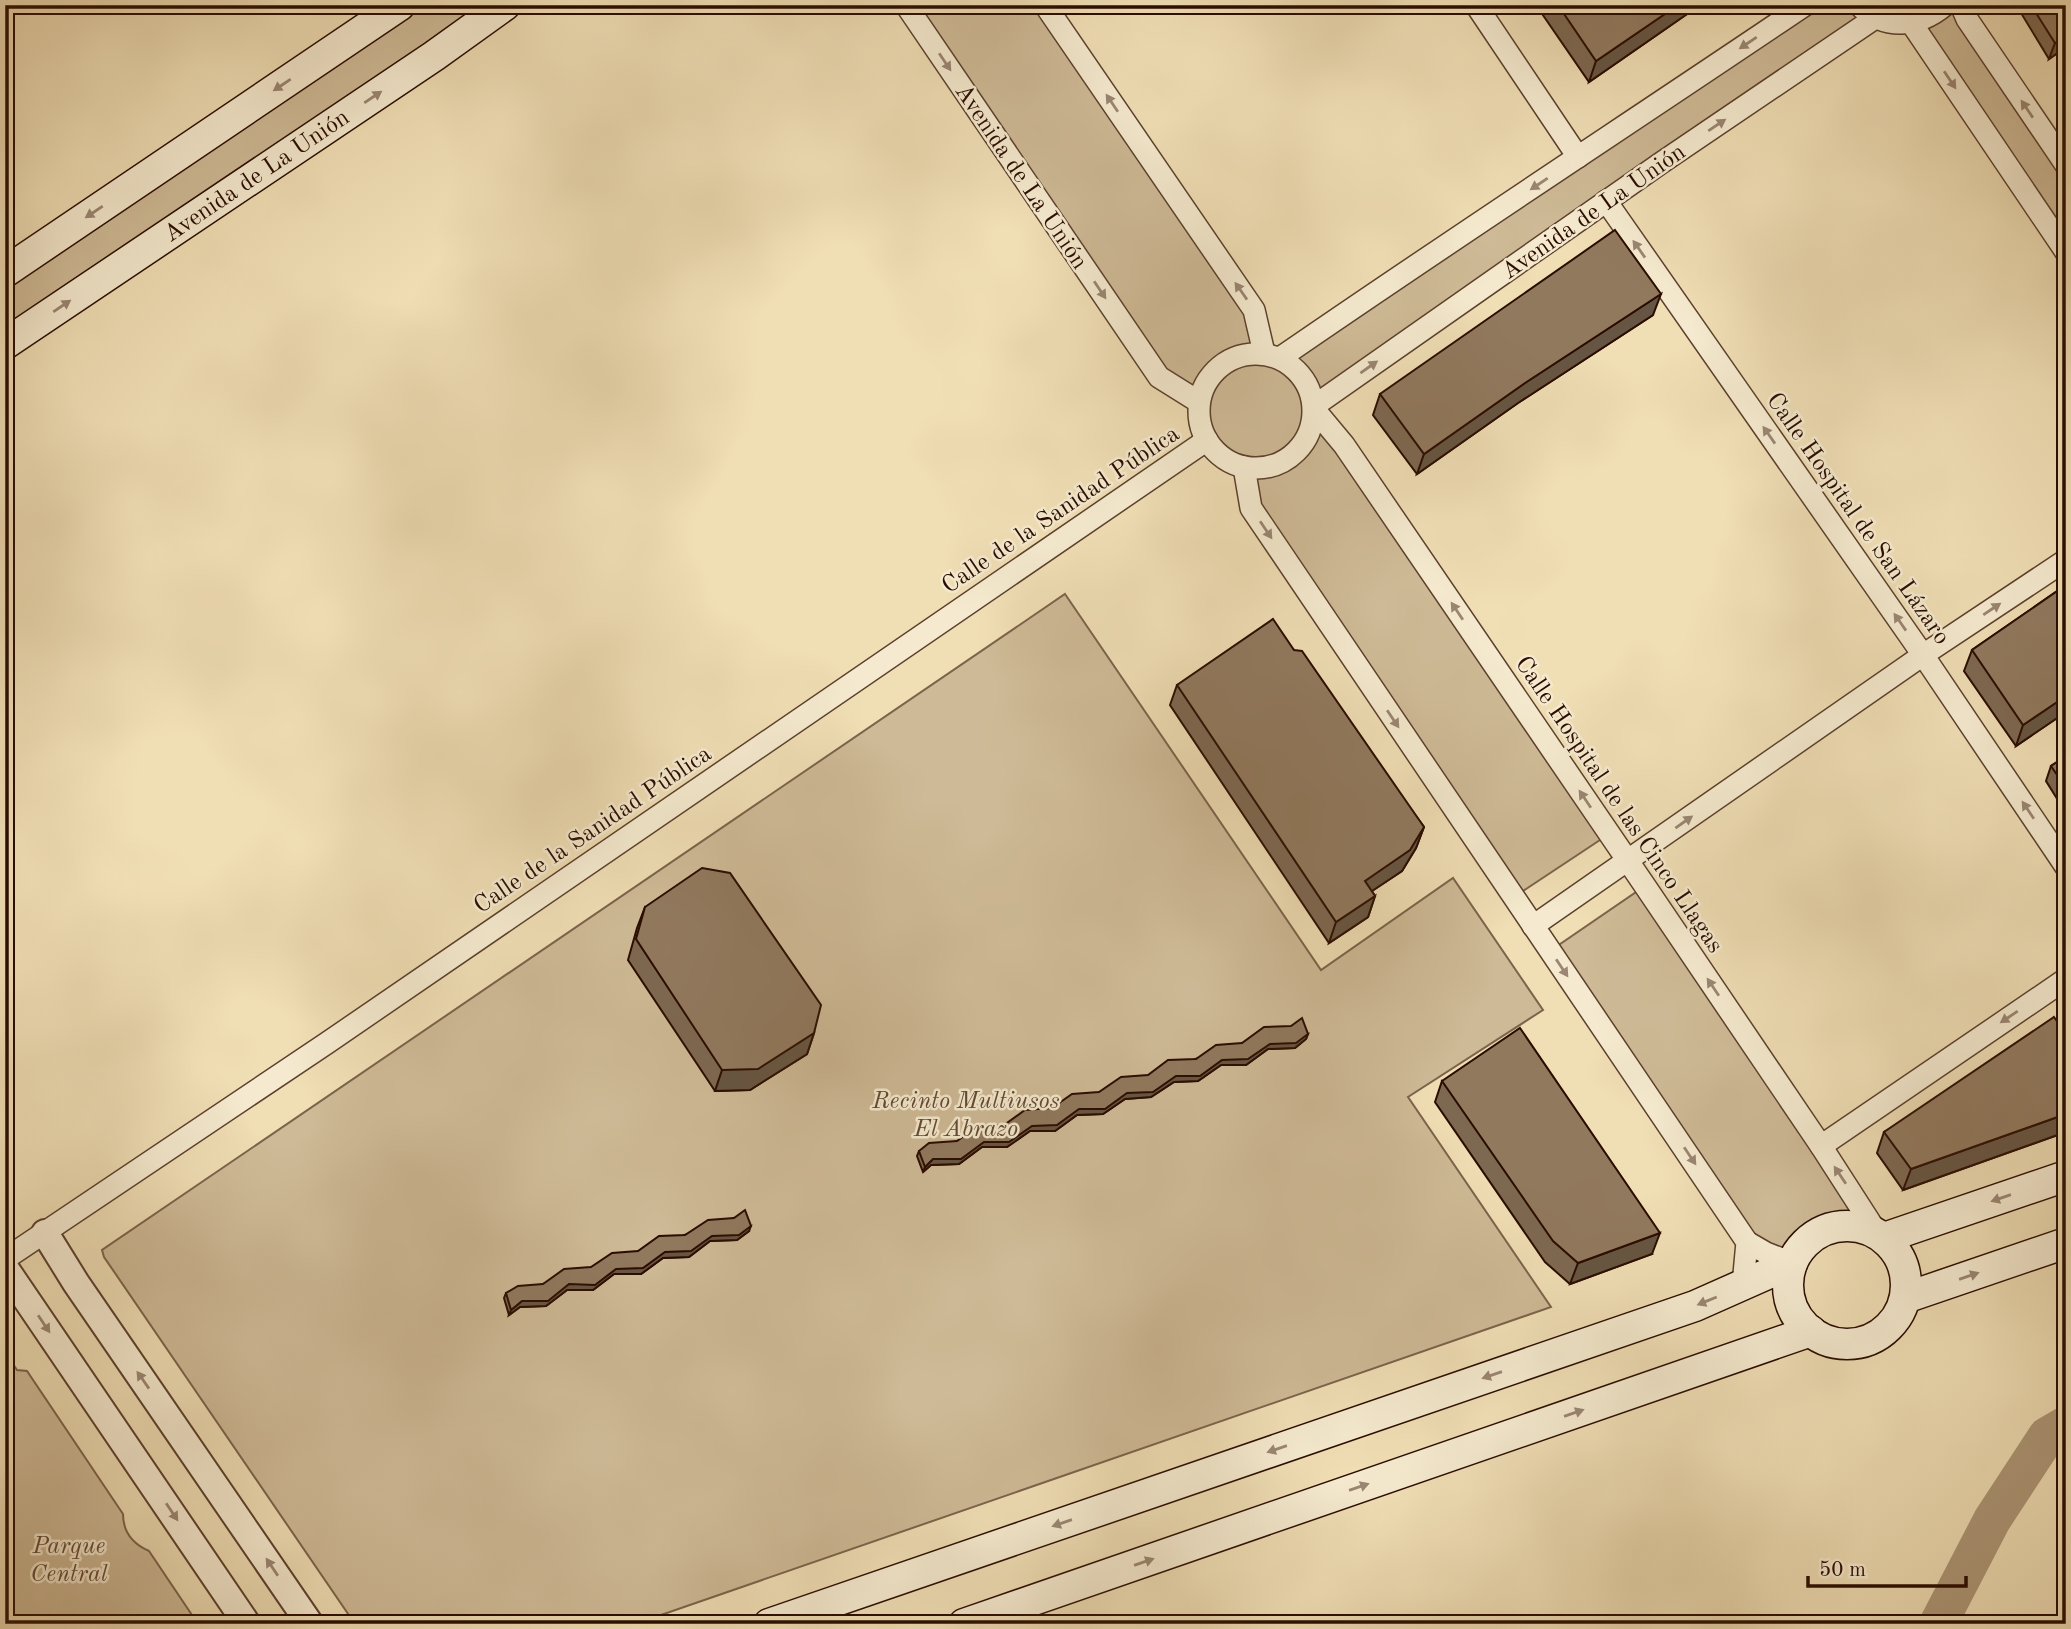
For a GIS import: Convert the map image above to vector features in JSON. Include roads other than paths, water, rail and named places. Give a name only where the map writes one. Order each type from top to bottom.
[{"type":"main road","points":[[5,272],[400,5]]},
{"type":"main road","name":"Avenida de La Unión","points":[[5,344],[434,56],[505,5]]},
{"type":"main road","points":[[1881,1236],[2066,1176]]},
{"type":"main road","points":[[1844,1225],[1861,1227],[1881,1236],[1899,1255],[1906,1276],[1905,1298],[1899,1314],[1888,1328],[1858,1343],[1842,1344],[1825,1340],[1811,1331],[1794,1312],[1788,1288],[1792,1263],[1801,1248],[1828,1229],[1844,1225]]},
{"type":"main road","points":[[1905,1298],[2066,1243]]},
{"type":"main road","points":[[769,1624],[1695,1306],[1792,1263]]},
{"type":"main road","points":[[964,1624],[1811,1331]]},
{"type":"street","name":"Avenida de La Unión","points":[[906,5],[1159,376],[1199,402]]},
{"type":"street","points":[[1045,5],[1254,310],[1272,356]]},
{"type":"street","points":[[1475,5],[1578,157]]},
{"type":"street","name":"Avenida de La Unión","points":[[1272,356],[1437,250],[1805,5]]},
{"type":"street","points":[[1867,11],[1893,24],[1912,23],[1930,18],[1945,5]]},
{"type":"street","points":[[1961,5],[1967,19],[2066,165]]},
{"type":"street","name":"Avenida de La Unión","points":[[1314,408],[1606,201],[1867,11]]},
{"type":"street","points":[[1912,23],[2066,253]]},
{"type":"street","name":"Calle Hospital de San Lázaro","points":[[1606,201],[1923,656],[2066,867]]},
{"type":"street","points":[[1246,354],[1272,356],[1293,366],[1311,391],[1314,408],[1312,424],[1305,441],[1293,454],[1278,464],[1261,468],[1244,467],[1226,460],[1202,434],[1198,418],[1199,402],[1204,384],[1215,370],[1229,359],[1246,354]]},
{"type":"street","name":"Calle Hospital de las Cinco Llagas","points":[[1314,408],[1344,445],[1881,1236]]},
{"type":"street","name":"Calle de la Sanidad Pública","points":[[5,1259],[327,1043],[1207,440]]},
{"type":"street","points":[[1244,467],[1251,508],[1747,1242],[1766,1254],[1792,1263]]},
{"type":"street","points":[[1533,926],[2066,560]]},
{"type":"street","points":[[1821,1146],[2066,979]]},
{"type":"street","points":[[45,1233],[76,1283],[310,1624]]},
{"type":"street","points":[[1743,1285],[1747,1242]]},
{"type":"street","points":[[5,1268],[247,1624]]},
{"type":"waterway","points":[[1938,1624],[1992,1520],[2047,1436],[2066,1425]]},
{"type":"park label","name":"Recinto Multiusos El Abrazo","points":[[966,1114]]},
{"type":"park label","name":"Parque Central","points":[[69,1559]]}]
